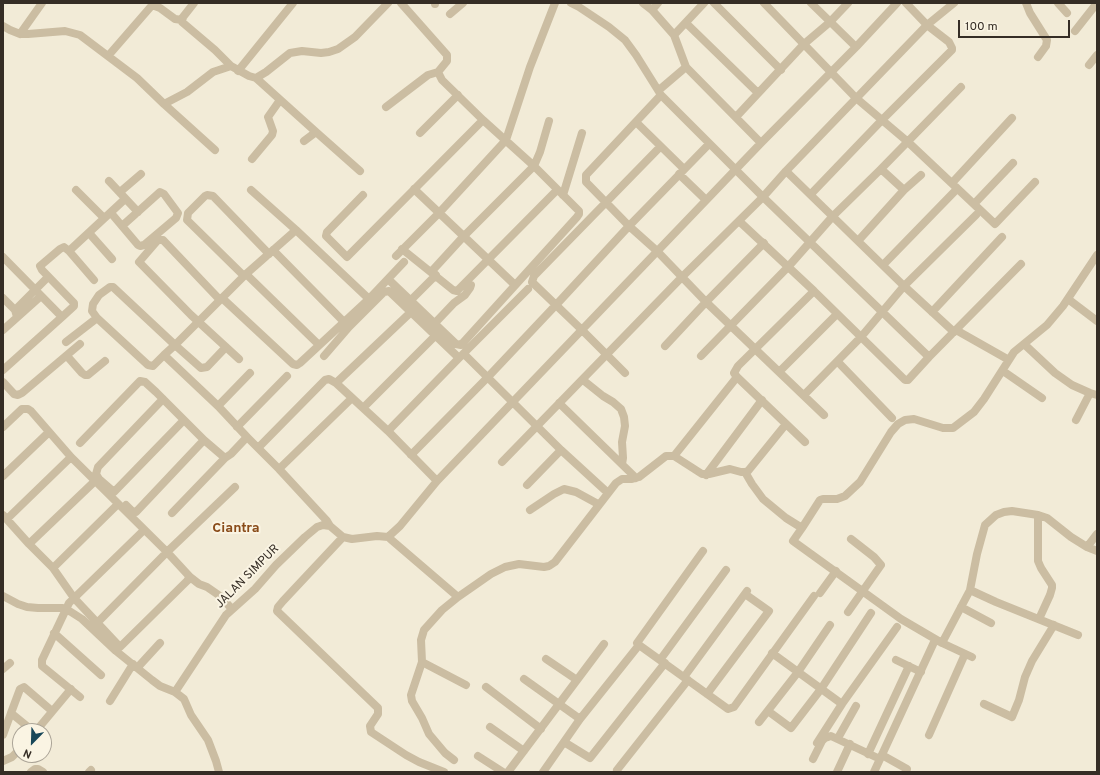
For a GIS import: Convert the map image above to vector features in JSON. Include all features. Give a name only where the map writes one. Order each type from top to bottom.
[{"type":"street","points":[[20,34],[42,3]]},
{"type":"street","points":[[182,20],[194,3]]},
{"type":"street","points":[[238,71],[293,3]]},
{"type":"street","points":[[256,78],[290,53],[302,51],[321,53],[338,49],[355,37],[388,3]]},
{"type":"street","points":[[386,107],[428,76],[438,72],[446,61],[447,55],[401,3]]},
{"type":"street","points":[[450,14],[462,3]]},
{"type":"street","points":[[396,256],[439,213],[506,140],[530,67],[555,3]]},
{"type":"street","points":[[571,3],[609,27],[625,40],[660,93],[763,197],[929,357]]},
{"type":"street","points":[[643,3],[652,10],[674,35],[686,67],[761,143]]},
{"type":"street","points":[[652,10],[658,3]]},
{"type":"street","points":[[674,35],[686,24],[704,3]]},
{"type":"street","points":[[714,3],[781,70]]},
{"type":"street","points":[[764,3],[832,71],[856,98],[908,142],[995,224],[1035,182]]},
{"type":"street","points":[[811,3],[856,47]]},
{"type":"street","points":[[736,117],[804,44],[830,22],[848,3]]},
{"type":"street","points":[[388,537],[437,481],[897,3]]},
{"type":"street","points":[[811,194],[952,50],[949,42],[927,25],[906,3]]},
{"type":"street","points":[[502,462],[559,403],[584,380],[682,277],[763,197],[786,171],[927,25],[954,3]]},
{"type":"street","points":[[1026,3],[1030,13],[1046,40],[1046,46],[1038,57]]},
{"type":"street","points":[[1058,3],[1067,13]]},
{"type":"street","points":[[1074,31],[1096,3]]},
{"type":"street","points":[[108,56],[153,4],[175,19],[182,20],[183,23],[210,45],[231,66],[238,71],[256,78],[360,171]]},
{"type":"street","points":[[686,24],[758,93]]},
{"type":"street","points":[[3,26],[20,34],[57,31],[73,32],[88,40],[144,84],[215,150]]},
{"type":"street","points":[[1089,65],[1097,55]]},
{"type":"street","points":[[164,104],[187,92],[213,72],[231,66]]},
{"type":"street","points":[[686,67],[660,93],[637,123],[585,176],[586,182],[606,204],[657,251],[706,302],[824,414]]},
{"type":"street","points":[[239,359],[198,322],[139,263],[140,259],[158,240],[161,239],[166,241],[221,299],[293,364],[297,365],[385,291],[391,291],[411,312],[456,344],[463,344],[578,215],[578,210],[534,166],[443,82],[438,72]]},
{"type":"street","points":[[701,356],[788,267],[833,216],[882,169],[960,87]]},
{"type":"street","points":[[420,134],[458,95]]},
{"type":"street","points":[[252,159],[272,135],[273,131],[268,117],[280,100]]},
{"type":"street","points":[[952,183],[1012,118]]},
{"type":"street","points":[[363,195],[327,232],[326,236],[328,240],[347,258],[483,120]]},
{"type":"street","points":[[411,300],[463,237],[534,166],[540,152],[549,121]]},
{"type":"street","points":[[637,123],[706,200]]},
{"type":"street","points":[[304,141],[316,132]]},
{"type":"street","points":[[402,249],[456,291],[460,290],[560,192],[582,133]]},
{"type":"street","points":[[411,455],[487,378],[629,226],[709,144]]},
{"type":"street","points":[[625,373],[582,330],[532,284],[532,280],[660,147]]},
{"type":"street","points":[[974,204],[1013,163]]},
{"type":"street","points":[[882,169],[904,190]]},
{"type":"street","points":[[786,171],[932,312],[955,331],[1009,360]]},
{"type":"street","points":[[120,192],[141,174]]},
{"type":"street","points":[[858,241],[904,190],[921,175]]},
{"type":"street","points":[[109,181],[138,212]]},
{"type":"street","points":[[414,189],[515,285]]},
{"type":"street","points":[[76,190],[122,226],[138,245],[142,246],[176,218],[178,213],[164,194],[160,192],[122,226]]},
{"type":"street","points":[[251,190],[369,299]]},
{"type":"street","points":[[884,264],[955,191]]},
{"type":"street","points":[[319,345],[187,220],[188,213],[205,196],[213,196],[347,324]]},
{"type":"street","points":[[69,251],[125,199]]},
{"type":"street","points":[[804,396],[861,337],[904,286],[976,215]]},
{"type":"street","points":[[739,221],[906,380],[908,380],[1021,264]]},
{"type":"street","points":[[226,347],[207,367],[203,368],[198,366],[175,345],[112,286],[99,295],[92,304],[92,311],[97,318],[149,367],[153,366],[175,345],[221,299],[244,275],[296,230]]},
{"type":"street","points":[[89,233],[112,260]]},
{"type":"street","points":[[932,312],[1002,237]]},
{"type":"street","points":[[665,346],[706,302],[764,244]]},
{"type":"street","points":[[3,370],[75,305],[40,268],[41,265],[64,247],[94,280]]},
{"type":"street","points":[[929,735],[969,655],[938,641],[901,618],[793,541],[820,500],[826,498],[837,499],[845,496],[860,482],[891,432],[898,424],[905,420],[914,419],[943,428],[953,428],[974,412],[1003,371],[1014,352],[1047,325],[1068,299],[1097,254]]},
{"type":"street","points":[[3,257],[62,317]]},
{"type":"street","points":[[324,356],[347,324],[404,262]]},
{"type":"street","points":[[3,330],[35,289],[48,277]]},
{"type":"street","points":[[388,279],[411,300],[436,330],[462,356],[608,493]]},
{"type":"street","points":[[363,408],[436,330],[454,303],[465,295],[471,285],[467,282]]},
{"type":"street","points":[[388,431],[528,289]]},
{"type":"street","points":[[805,442],[734,373],[735,370],[755,349],[814,291]]},
{"type":"street","points":[[16,314],[41,296]]},
{"type":"street","points":[[3,298],[16,314]]},
{"type":"street","points":[[1068,299],[1097,320]]},
{"type":"street","points":[[336,383],[411,312]]},
{"type":"street","points":[[779,372],[837,314]]},
{"type":"street","points":[[66,342],[97,318]]},
{"type":"street","points":[[3,382],[14,394],[18,395],[80,344]]},
{"type":"street","points":[[1024,344],[1054,373],[1072,385],[1093,394],[1076,420]]},
{"type":"street","points":[[164,355],[218,406],[279,469],[330,526],[343,537],[356,540],[377,536],[388,537],[458,597]]},
{"type":"street","points":[[67,356],[85,375],[88,375],[105,361]]},
{"type":"street","points":[[838,362],[892,418]]},
{"type":"street","points":[[1003,371],[1042,398]]},
{"type":"street","points":[[218,406],[250,373]]},
{"type":"street","points":[[238,427],[287,376]]},
{"type":"street","points":[[674,456],[737,377]]},
{"type":"street","points":[[258,448],[325,380],[329,379],[336,383],[388,431],[437,481]]},
{"type":"street","points":[[584,380],[621,409],[625,426],[622,442],[622,464]]},
{"type":"street","points":[[80,443],[139,381],[145,382],[204,440],[225,458]]},
{"type":"street","points":[[279,469],[352,398]]},
{"type":"street","points":[[163,399],[97,469],[96,475],[132,511],[136,512],[204,440]]},
{"type":"street","points":[[706,475],[762,400]]},
{"type":"street","points":[[559,403],[636,478]]},
{"type":"street","points":[[3,427],[22,409],[24,408],[31,411],[71,457],[167,552],[190,577],[220,596],[232,609]]},
{"type":"street","points":[[114,492],[184,420]]},
{"type":"street","points":[[454,760],[429,734],[411,698],[411,692],[422,662],[420,640],[424,630],[442,610],[491,574],[505,567],[519,564],[544,567],[553,564],[598,504],[620,479],[636,478],[652,468],[666,456],[674,456],[701,474],[706,475],[729,469],[745,472],[748,471],[786,424]]},
{"type":"street","points":[[3,476],[49,432]]},
{"type":"street","points":[[172,513],[247,437]]},
{"type":"street","points":[[527,485],[561,450]]},
{"type":"street","points":[[71,457],[5,517],[53,568],[74,598],[120,647],[190,577]]},
{"type":"street","points":[[745,472],[763,499],[786,518],[802,528]]},
{"type":"street","points":[[29,544],[95,481]]},
{"type":"street","points":[[98,622],[167,552],[235,487]]},
{"type":"street","points":[[530,510],[554,494],[564,490],[576,492],[598,504]]},
{"type":"street","points":[[53,568],[118,504]]},
{"type":"street","points":[[1078,635],[970,590],[986,525],[996,515],[1012,511],[1038,515],[1054,522],[1071,537],[1086,547],[1097,551]]},
{"type":"street","points":[[1038,515],[1038,561],[1052,584],[1050,595],[1039,619]]},
{"type":"street","name":"JALAN SIMPUR","points":[[175,692],[222,619],[256,589],[276,565],[305,537],[321,525],[330,526]]},
{"type":"street","points":[[80,697],[41,665],[42,660],[66,609],[74,598],[144,530]]},
{"type":"street","points":[[1086,547],[1097,534]]},
{"type":"street","points":[[343,537],[283,601],[278,607],[277,611],[378,708],[378,714],[370,726],[372,732],[406,755],[444,772]]},
{"type":"street","points":[[848,612],[881,565],[874,557],[851,539]]},
{"type":"street","points":[[543,772],[580,719],[639,645],[637,643],[703,551]]},
{"type":"street","points":[[564,742],[590,758],[662,661],[726,570]]},
{"type":"street","points":[[639,645],[728,709],[734,707],[772,653],[836,571]]},
{"type":"street","points":[[617,770],[686,678],[746,592],[769,611],[707,694]]},
{"type":"street","points":[[874,772],[921,672],[938,641],[961,607],[969,592]]},
{"type":"street","points":[[3,596],[18,604],[27,606],[66,609],[82,619],[116,651],[152,680],[160,686],[175,692],[184,700],[191,715],[208,740],[219,772]]},
{"type":"street","points":[[961,607],[990,623]]},
{"type":"street","points":[[768,711],[791,728],[821,689],[871,613]]},
{"type":"street","points":[[759,722],[798,672],[830,625]]},
{"type":"street","points":[[984,704],[1012,717],[1019,700],[1025,676],[1032,661],[1054,626]]},
{"type":"street","points":[[817,743],[842,704],[897,627]]},
{"type":"street","points":[[54,633],[101,675]]},
{"type":"street","points":[[110,701],[135,665],[160,643]]},
{"type":"street","points":[[508,772],[604,644]]},
{"type":"street","points":[[772,653],[842,704]]},
{"type":"street","points":[[546,659],[577,680]]},
{"type":"street","points":[[896,660],[921,672]]},
{"type":"street","points":[[422,662],[466,685]]},
{"type":"street","points":[[3,668],[10,663]]},
{"type":"street","points":[[868,754],[909,666]]},
{"type":"street","points":[[524,679],[580,719]]},
{"type":"street","points":[[3,735],[20,688],[23,687],[52,711]]},
{"type":"street","points":[[486,687],[541,729]]},
{"type":"street","points":[[42,723],[71,689]]},
{"type":"street","points":[[838,738],[856,706]]},
{"type":"street","points":[[11,713],[23,723]]},
{"type":"street","points":[[490,727],[524,751]]},
{"type":"street","points":[[812,759],[820,744],[825,738],[831,736],[838,738],[868,754],[881,757],[907,769],[906,772]]},
{"type":"street","points":[[837,772],[850,744]]},
{"type":"street","points":[[478,756],[503,772]]},
{"type":"street","points":[[32,772],[38,768],[43,772]]},
{"type":"district","name":"Ciantra","points":[[236,529]]}]
